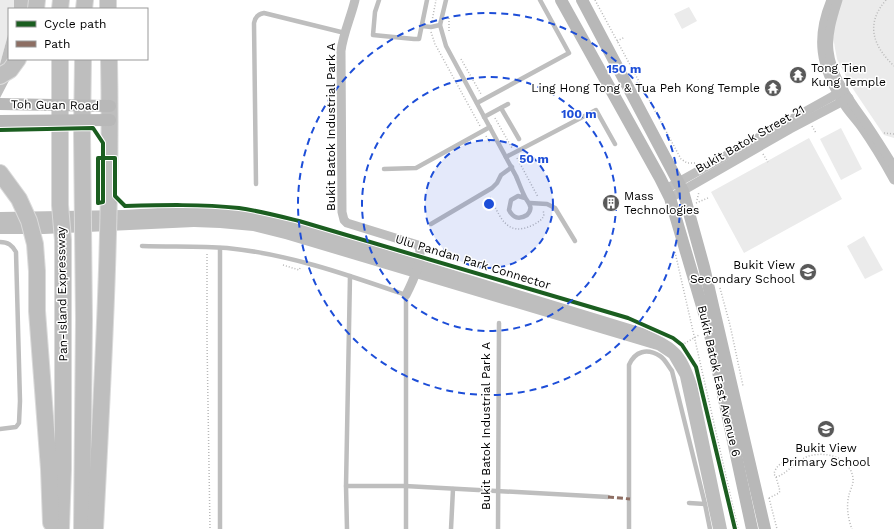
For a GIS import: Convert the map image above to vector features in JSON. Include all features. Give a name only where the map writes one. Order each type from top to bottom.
[{"type":"highway","points":[[0,76],[10,70],[17,60]]},
{"type":"highway","name":"Pan-Island Expressway","points":[[60,60],[60,205],[63,240],[63,469],[61,529]]},
{"type":"highway","name":"Pan-Island Expressway","points":[[82,529],[84,320],[82,134],[83,60]]},
{"type":"highway","points":[[95,529],[103,386],[109,192],[109,60]]},
{"type":"highway","points":[[0,173],[19,199],[29,221],[35,244],[37,311],[49,469],[51,529]]},
{"type":"main road","name":"Bukit Batok East Avenue 6","points":[[561,0],[668,193],[708,330],[752,529]]},
{"type":"main road","name":"Bukit Batok East Avenue 6","points":[[582,0],[681,187],[704,267],[765,529]]},
{"type":"main road","name":"Toh Guan Road","points":[[0,104],[110,113]]},
{"type":"main road","name":"Toh Guan Road","points":[[0,121],[110,113]]},
{"type":"street","name":"Bukit Batok Industrial Park A","points":[[355,0],[341,50],[342,216],[347,223],[417,244],[420,248],[420,259],[414,278],[406,295]]},
{"type":"street","points":[[831,0],[823,23],[821,37],[821,53],[828,74],[879,153],[894,180]]},
{"type":"street","points":[[838,0],[828,37],[829,52],[834,72],[843,96],[873,132],[894,167]]},
{"type":"street","name":"Bukit Batok Street 21","points":[[668,193],[681,187],[743,145],[843,96]]},
{"type":"lane","points":[[379,0],[375,12],[373,35],[420,39],[427,0]]},
{"type":"lane","points":[[446,0],[440,25],[449,51],[512,167],[525,198],[530,203],[547,204],[555,208],[575,241]]},
{"type":"lane","points":[[477,103],[569,53],[540,0]]},
{"type":"lane","points":[[256,184],[254,23],[256,17],[261,13],[264,13],[345,33]]},
{"type":"lane","points":[[422,26],[431,27],[440,25]]},
{"type":"lane","points":[[484,117],[508,104]]},
{"type":"lane","points":[[502,108],[519,140]]},
{"type":"lane","points":[[506,157],[596,110],[614,144]]},
{"type":"lane","points":[[384,169],[416,168],[490,127]]},
{"type":"lane","points":[[431,224],[492,188],[497,183],[500,175],[512,167]]},
{"type":"lane","points":[[525,198],[518,196],[511,200],[508,207],[510,213],[515,217],[523,218],[529,213],[530,203]]},
{"type":"lane","points":[[0,242],[13,246],[16,252],[20,401],[19,423],[16,427],[0,429]]},
{"type":"lane","points":[[142,246],[220,248],[284,258],[350,276],[406,295],[406,529]]},
{"type":"lane","points":[[220,248],[220,529]]},
{"type":"lane","points":[[347,529],[346,486],[350,276]]},
{"type":"lane","name":"Bukit Batok Industrial Park A","points":[[498,529],[499,323]]},
{"type":"lane","points":[[629,529],[629,365],[632,358],[638,353],[644,351],[659,356],[672,370],[710,529]]},
{"type":"lane","points":[[346,486],[405,486],[608,497]]},
{"type":"lane","points":[[451,529],[452,489]]},
{"type":"lane","points":[[689,503],[705,504]]},
{"type":"path","points":[[598,0],[595,1],[681,159],[687,163],[696,163]]},
{"type":"path","points":[[886,0],[877,14],[873,32],[880,49],[894,66]]},
{"type":"path","points":[[449,18],[448,23],[450,36]]},
{"type":"path","points":[[617,42],[625,37]]},
{"type":"path","points":[[460,58],[484,99]]},
{"type":"path","points":[[812,127],[816,133]]},
{"type":"path","points":[[758,155],[767,150]]},
{"type":"path","points":[[763,154],[768,162]]},
{"type":"path","points":[[702,188],[697,194],[697,202],[708,198]]},
{"type":"path","points":[[673,247],[738,529]]},
{"type":"path","points":[[207,248],[206,341],[210,529]]},
{"type":"path","points":[[279,264],[299,270],[302,262]]},
{"type":"path","points":[[720,287],[744,389]]},
{"type":"path","points":[[682,345],[708,330]]},
{"type":"path","points":[[677,342],[682,345],[685,350]]},
{"type":"path","points":[[696,367],[735,529]]},
{"type":"path","points":[[776,477],[781,476],[800,460],[820,453],[830,454],[843,461],[848,466],[854,480],[849,496],[848,508],[852,529]]},
{"type":"path","points":[[777,529],[769,498],[780,491],[774,472],[781,464],[795,459],[800,460]]},
{"type":"shaded area","points":[[0,0],[14,0],[14,8],[8,8],[8,35],[0,64]]},
{"type":"shaded area","points":[[14,0],[32,0],[31,8],[14,8]]},
{"type":"shaded area","points":[[837,0],[894,0],[894,138],[884,135],[851,86],[837,59],[832,32]]},
{"type":"shaded area","points":[[689,7],[697,21],[682,29],[674,14]]},
{"type":"shaded area","points":[[8,35],[8,60],[9,60],[13,73],[0,98],[0,64]]},
{"type":"shaded area","points":[[841,128],[862,169],[841,180],[820,139]]},
{"type":"shaded area","points":[[809,138],[842,199],[744,253],[711,192]]},
{"type":"shaded area","points":[[193,206],[242,210],[290,220],[643,328],[664,338],[684,354],[697,384],[727,529],[713,529],[680,377],[669,358],[657,350],[285,239],[253,231],[194,227],[44,234],[0,234],[0,212],[123,210]]},
{"type":"shaded area","points":[[864,236],[883,270],[865,279],[847,246]]},
{"type":"marked path","points":[[608,497],[630,499]]},
{"type":"cycle path","name":"Ulu Pandan Park Connector","points":[[0,130],[93,128],[103,143],[103,202],[98,203],[98,158],[115,158],[115,196],[125,206],[210,206],[247,209],[277,215],[628,318],[673,338],[682,345],[696,367],[735,529]]},
{"type":"place","name":"Tong Tien Kung Temple","points":[[798,75]]},
{"type":"place","name":"Ling Hong Tong & Tua Peh Kong Temple","points":[[773,88]]},
{"type":"place","name":"Mass Technologies","points":[[611,203]]},
{"type":"place","name":"Bukit View Secondary School","points":[[808,272]]},
{"type":"place","name":"Bukit View Primary School","points":[[826,429]]}]
